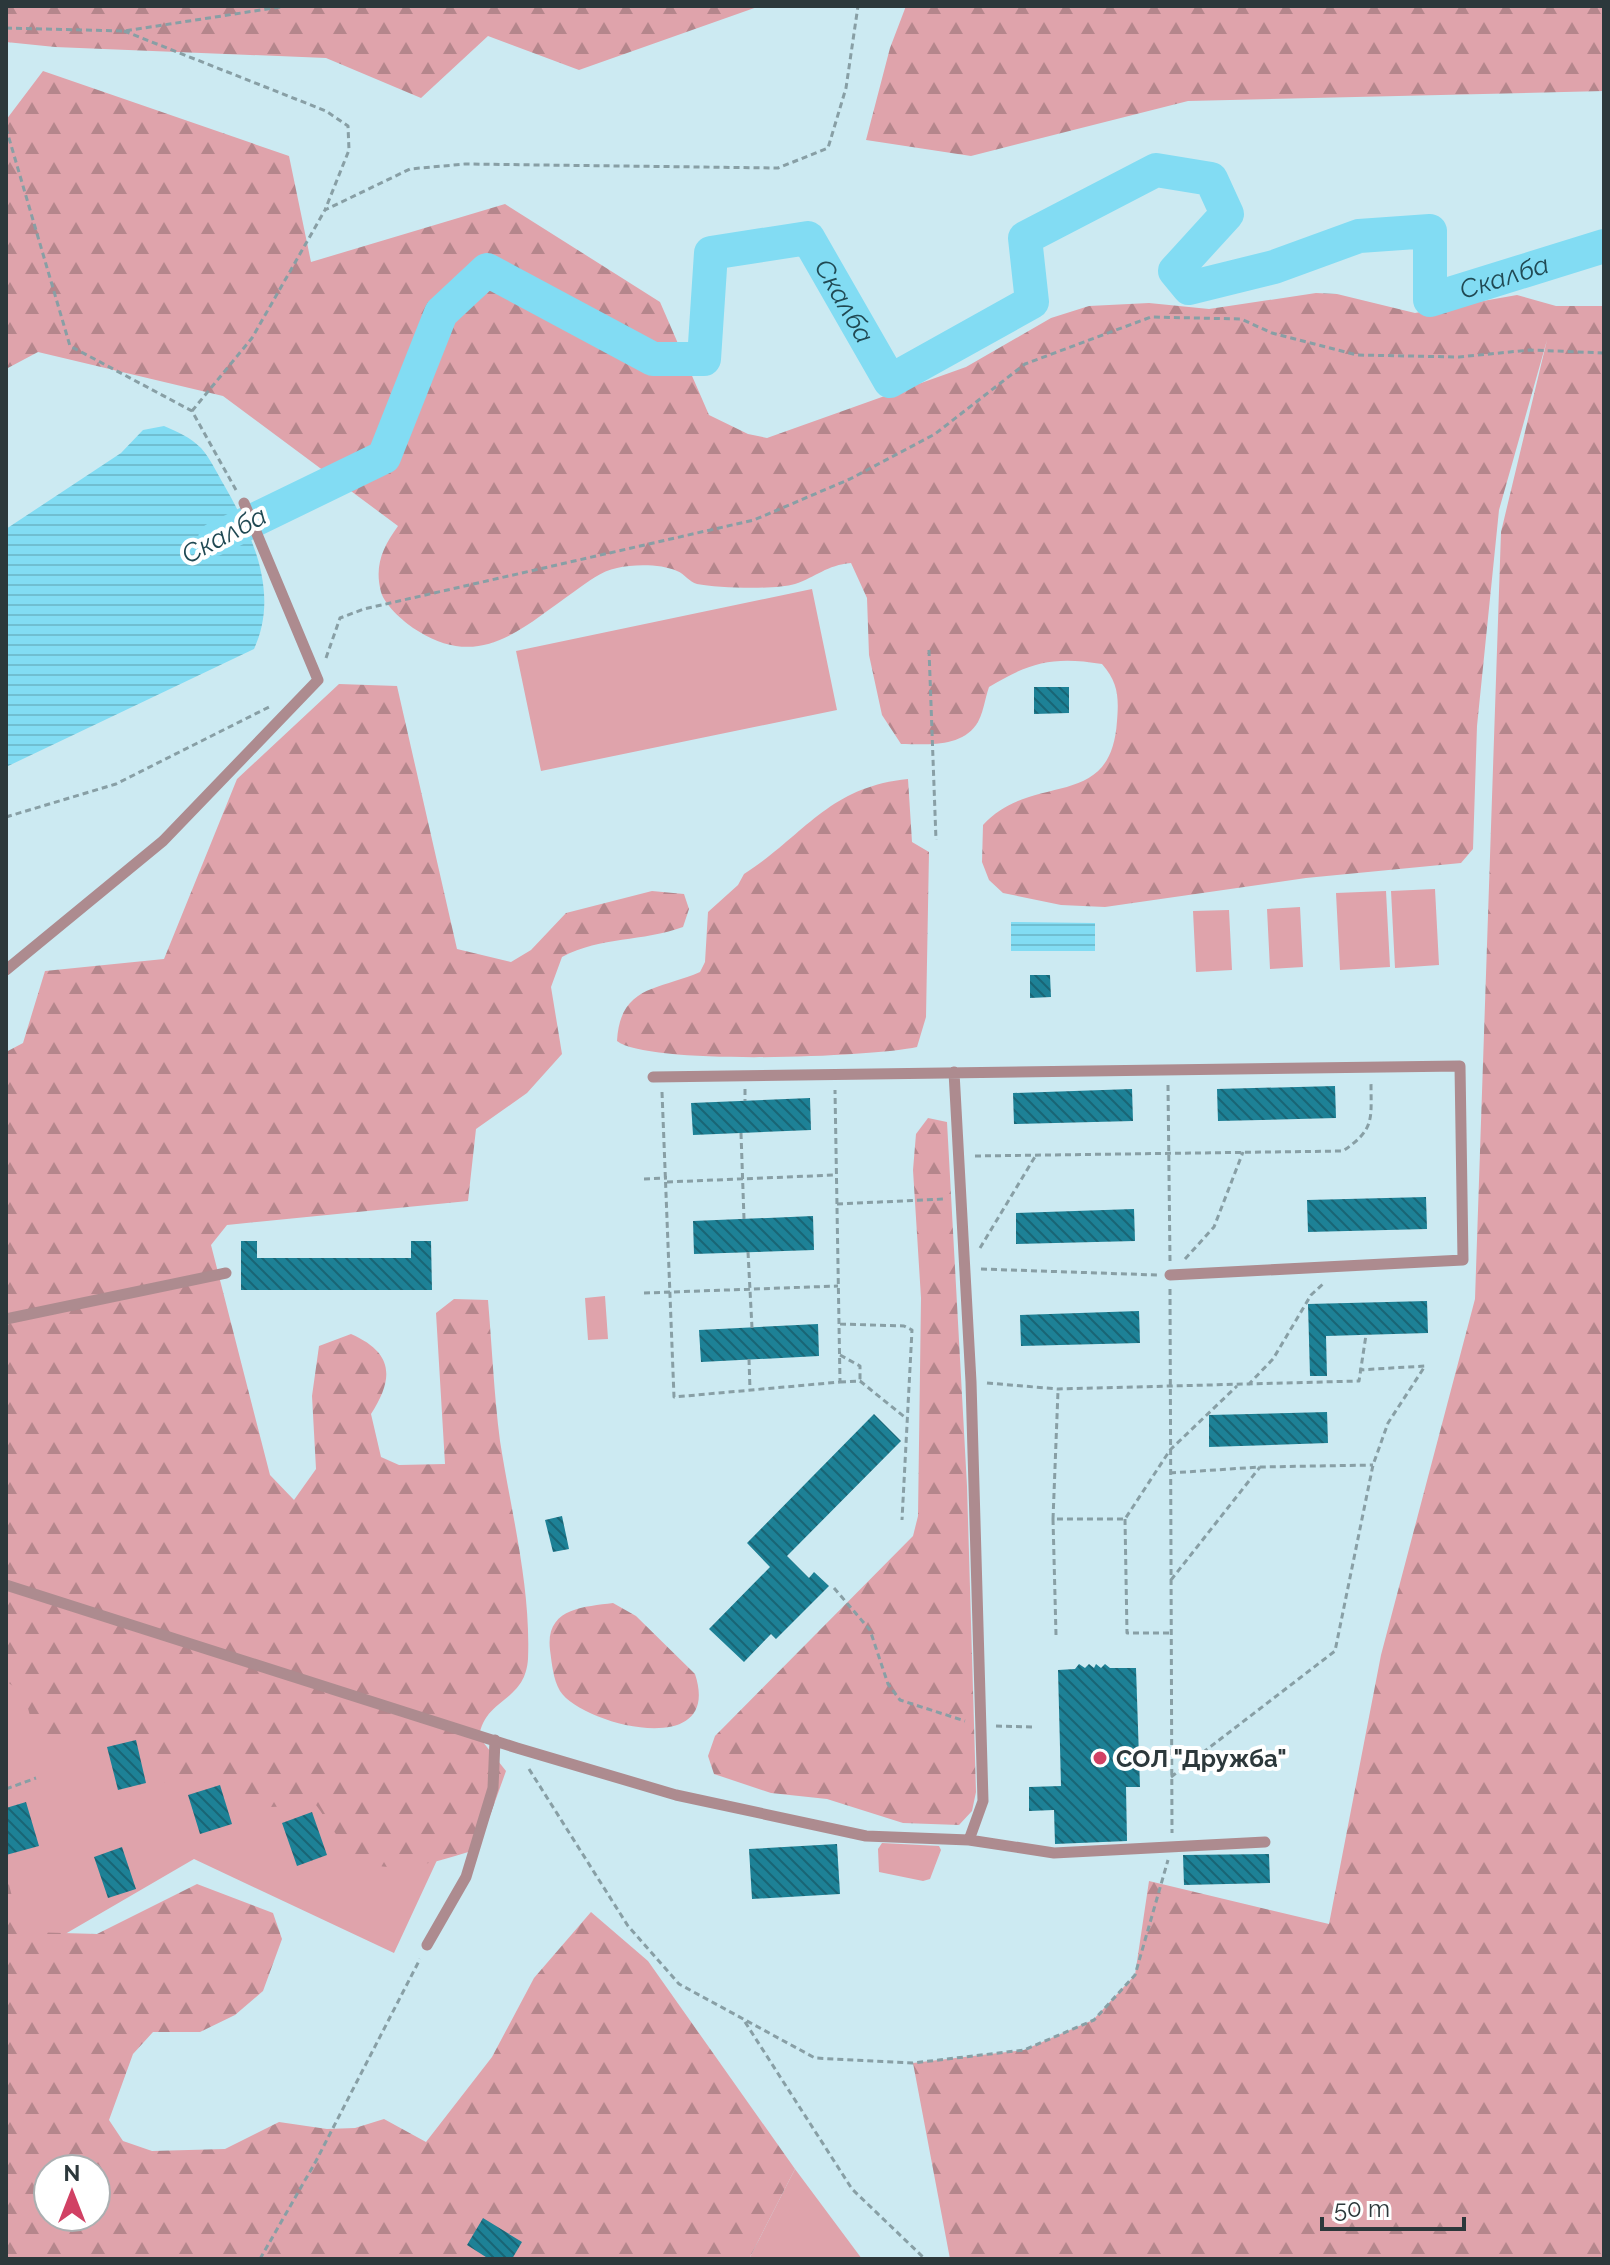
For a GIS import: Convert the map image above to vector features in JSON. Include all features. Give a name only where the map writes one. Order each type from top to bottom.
[{"type":"lane","points":[[6,970],[163,841],[318,680],[244,503]]},
{"type":"lane","points":[[657,1077],[1460,1066],[1463,1260],[1170,1275]]},
{"type":"lane","points":[[954,1072],[967,1268],[983,1801],[969,1840]]},
{"type":"lane","points":[[6,1319],[226,1273]]},
{"type":"lane","points":[[6,1585],[676,1795],[866,1836],[969,1840],[1054,1853],[1265,1842]]},
{"type":"lane","points":[[427,1945],[466,1877],[493,1788],[495,1740]]},
{"type":"path","points":[[6,28],[124,31],[287,6]]},
{"type":"path","points":[[325,210],[410,169],[465,164],[778,168],[828,148],[846,88],[858,6]]},
{"type":"path","points":[[124,31],[326,111],[348,126],[349,150],[325,210],[252,338],[192,411]]},
{"type":"path","points":[[6,128],[70,346],[192,411],[244,503]]},
{"type":"path","points":[[318,680],[340,618],[364,609],[754,520],[850,479],[935,434],[1025,364],[1151,317],[1241,319],[1272,333],[1357,355],[1459,357],[1530,350],[1604,353]]},
{"type":"path","points":[[929,650],[936,840]]},
{"type":"path","points":[[6,817],[116,784],[276,703]]},
{"type":"path","points":[[959,1156],[1343,1151],[1364,1136],[1372,1121],[1370,1067]]},
{"type":"path","points":[[834,1074],[840,1382]]},
{"type":"path","points":[[657,1077],[667,1180],[674,1397],[860,1381],[908,1420]]},
{"type":"path","points":[[741,1133],[744,1219]]},
{"type":"path","points":[[1036,1155],[967,1268],[1064,1275],[1170,1275],[1214,1227],[1243,1152]]},
{"type":"path","points":[[644,1179],[836,1175]]},
{"type":"path","points":[[837,1204],[961,1199]]},
{"type":"path","points":[[748,1252],[752,1328]]},
{"type":"path","points":[[1248,1385],[1273,1359],[1311,1295],[1341,1267]]},
{"type":"path","points":[[644,1293],[838,1286]]},
{"type":"path","points":[[839,1324],[904,1326],[912,1330],[902,1520]]},
{"type":"path","points":[[971,1382],[1058,1389],[1359,1381],[1366,1335]]},
{"type":"path","points":[[840,1355],[860,1366],[860,1381]]},
{"type":"path","points":[[749,1359],[750,1390]]},
{"type":"path","points":[[1171,1777],[1335,1651],[1373,1465],[1388,1423],[1425,1366],[1359,1370]]},
{"type":"path","points":[[1171,1633],[1127,1633],[1125,1519],[1170,1450],[1237,1386]]},
{"type":"path","points":[[1056,1635],[1053,1519],[1058,1389]]},
{"type":"path","points":[[1170,1473],[1260,1467],[1373,1465]]},
{"type":"path","points":[[1171,1581],[1260,1467]]},
{"type":"path","points":[[1053,1519],[1125,1519]]},
{"type":"path","points":[[834,1588],[870,1630],[888,1684],[900,1700],[980,1726],[1036,1727]]},
{"type":"path","points":[[6,1789],[36,1778]]},
{"type":"path","points":[[260,2259],[316,2161],[427,1945]]},
{"type":"path","points":[[743,2019],[852,2189],[925,2259]]},
{"type":"green space","points":[[6,6],[760,6],[579,70],[488,36],[421,98],[326,58],[55,47],[6,42]]},
{"type":"green space","points":[[906,6],[1604,6],[1604,91],[1188,101],[971,156],[866,140],[890,48]]},
{"type":"green space","points":[[43,71],[289,156],[311,262],[505,204],[660,302],[709,415],[748,434],[767,438],[966,367],[1051,318],[1089,306],[1149,303],[1209,309],[1316,293],[1337,294],[1415,313],[1517,295],[1556,306],[1604,306],[1604,2259],[950,2259],[913,2063],[1024,2050],[1093,2020],[1135,1975],[1149,1881],[1329,1924],[1381,1655],[1475,1299],[1501,532],[1547,340],[1499,510],[1477,726],[1473,849],[1461,863],[1306,878],[1105,907],[1061,905],[1003,893],[989,880],[982,862],[983,825],[1003,809],[1025,798],[1085,780],[1101,768],[1112,750],[1118,704],[1114,684],[1102,664],[1056,661],[1017,672],[989,687],[978,721],[961,738],[942,743],[901,744],[882,715],[869,655],[867,598],[851,563],[828,569],[795,584],[760,588],[697,584],[677,571],[656,566],[617,568],[595,577],[501,640],[462,647],[441,642],[402,619],[381,592],[381,557],[398,526],[223,396],[38,352],[6,369],[6,120]]},
{"type":"green space","points":[[812,589],[837,710],[541,771],[516,651]]},
{"type":"green space","points":[[339,684],[397,686],[457,949],[511,962],[531,950],[566,913],[652,891],[684,894],[689,909],[683,927],[607,942],[562,957],[551,987],[562,1054],[527,1093],[476,1129],[468,1201],[227,1225],[211,1245],[270,1475],[294,1500],[316,1469],[312,1396],[319,1346],[351,1334],[376,1349],[382,1358],[386,1368],[384,1389],[371,1414],[381,1457],[399,1465],[445,1464],[436,1313],[454,1299],[488,1300],[500,1441],[526,1604],[528,1659],[520,1684],[489,1714],[479,1737],[506,1771],[478,1849],[430,1863],[395,1867],[363,1861],[350,1851],[316,1805],[249,1808],[221,1776],[179,1786],[160,1781],[154,1759],[139,1734],[65,1743],[34,1730],[24,1694],[6,1681],[6,1052],[23,1043],[45,971],[164,959],[237,779]]},
{"type":"green space","points":[[908,779],[912,842],[929,852],[926,1017],[917,1047],[856,1054],[714,1057],[637,1049],[617,1041],[625,1009],[634,999],[644,992],[700,972],[705,962],[708,912],[738,885],[744,874],[837,802],[880,784]]},
{"type":"green space","points":[[1435,889],[1439,965],[1395,968],[1391,891]]},
{"type":"green space","points":[[1386,891],[1390,967],[1340,970],[1336,893]]},
{"type":"green space","points":[[1300,907],[1303,967],[1270,969],[1267,909]]},
{"type":"green space","points":[[1229,910],[1232,970],[1196,972],[1193,911]]},
{"type":"green space","points":[[928,1118],[947,1122],[967,1486],[976,1792],[972,1811],[959,1825],[903,1823],[827,1799],[771,1793],[714,1774],[708,1756],[715,1736],[913,1536],[918,1516],[921,1298],[913,1170],[916,1134]]},
{"type":"green space","points":[[605,1296],[608,1339],[588,1340],[585,1298]]},
{"type":"green space","points":[[613,1603],[636,1616],[695,1674],[698,1701],[689,1718],[670,1727],[646,1728],[619,1723],[594,1715],[560,1691],[550,1650],[554,1626],[568,1612]]},
{"type":"green space","points":[[6,1622],[464,1802],[394,1953],[194,1859],[17,1962],[6,1957]]},
{"type":"green space","points":[[882,1843],[939,1846],[941,1850],[930,1879],[923,1881],[879,1872],[878,1849]]},
{"type":"green space","points":[[6,1873],[18,1920],[29,1932],[97,1934],[197,1884],[273,1913],[282,1939],[263,1991],[235,2015],[200,2032],[153,2032],[133,2054],[109,2120],[123,2141],[152,2151],[225,2149],[279,2122],[327,2129],[355,2128],[384,2119],[426,2142],[492,2057],[534,1978],[591,1912],[648,1961],[795,2169],[749,2259],[6,2259]]},
{"type":"green space","points":[[795,2169],[862,2259],[749,2259]]},
{"type":"water","points":[[164,426],[188,438],[204,452],[253,544],[263,585],[264,607],[254,649],[6,767],[6,529],[121,453],[143,430]]},
{"type":"water","points":[[1011,922],[1095,923],[1095,951],[1011,951]]},
{"type":"building","points":[[1034,687],[1069,687],[1069,713],[1034,714]]},
{"type":"building","points":[[1030,975],[1050,975],[1051,997],[1030,998]]},
{"type":"building","points":[[1335,1086],[1336,1118],[1218,1121],[1217,1089]]},
{"type":"building","points":[[1132,1089],[1133,1121],[1014,1124],[1013,1093]]},
{"type":"building","points":[[810,1098],[811,1130],[693,1135],[691,1103]]},
{"type":"building","points":[[1426,1197],[1427,1229],[1308,1232],[1307,1200]]},
{"type":"building","points":[[1134,1209],[1135,1241],[1016,1244],[1016,1213]]},
{"type":"building","points":[[813,1216],[814,1250],[694,1254],[693,1221]]},
{"type":"building","points":[[241,1241],[257,1241],[257,1258],[411,1258],[411,1241],[431,1241],[432,1290],[241,1290]]},
{"type":"building","points":[[1427,1301],[1428,1333],[1326,1336],[1327,1376],[1310,1376],[1308,1304]]},
{"type":"building","points":[[1139,1311],[1140,1343],[1021,1346],[1020,1315]]},
{"type":"building","points":[[818,1324],[819,1356],[701,1362],[699,1330]]},
{"type":"building","points":[[1327,1412],[1328,1443],[1209,1447],[1209,1415]]},
{"type":"building","points":[[874,1414],[901,1441],[787,1556],[809,1578],[814,1572],[829,1586],[776,1639],[771,1634],[744,1662],[709,1629],[770,1567],[747,1543]]},
{"type":"building","points":[[562,1516],[569,1549],[553,1552],[545,1520]]},
{"type":"building","name":"СОЛ \"Дружба\"","points":[[1079,1664],[1085,1668],[1089,1664],[1094,1668],[1096,1664],[1101,1668],[1105,1664],[1110,1668],[1136,1668],[1140,1787],[1126,1787],[1127,1841],[1055,1844],[1054,1810],[1029,1811],[1029,1787],[1061,1786],[1058,1670],[1075,1669]]},
{"type":"building","points":[[136,1740],[146,1783],[118,1790],[107,1747]]},
{"type":"building","points":[[220,1785],[232,1824],[200,1834],[188,1795]]},
{"type":"building","points":[[26,1802],[39,1846],[6,1855],[6,1808]]},
{"type":"building","points":[[312,1812],[327,1855],[297,1866],[282,1823]]},
{"type":"building","points":[[837,1844],[840,1894],[752,1899],[749,1849]]},
{"type":"building","points":[[122,1847],[136,1889],[108,1898],[94,1857]]},
{"type":"building","points":[[1269,1854],[1270,1883],[1184,1885],[1183,1855]]},
{"type":"building","points":[[483,2218],[522,2242],[512,2259],[489,2259],[467,2245]]},
{"type":"waterway","name":"Скалба","points":[[215,539],[384,457],[441,313],[487,270],[653,359],[704,359],[711,253],[808,238],[890,381],[1032,302],[1025,238],[1156,170],[1211,179],[1227,214],[1175,271],[1189,288],[1274,267],[1359,236],[1430,231],[1430,300],[1604,246]]},
{"type":"place","name":"СОЛ \"Дружба\"","points":[[1100,1758]]}]
